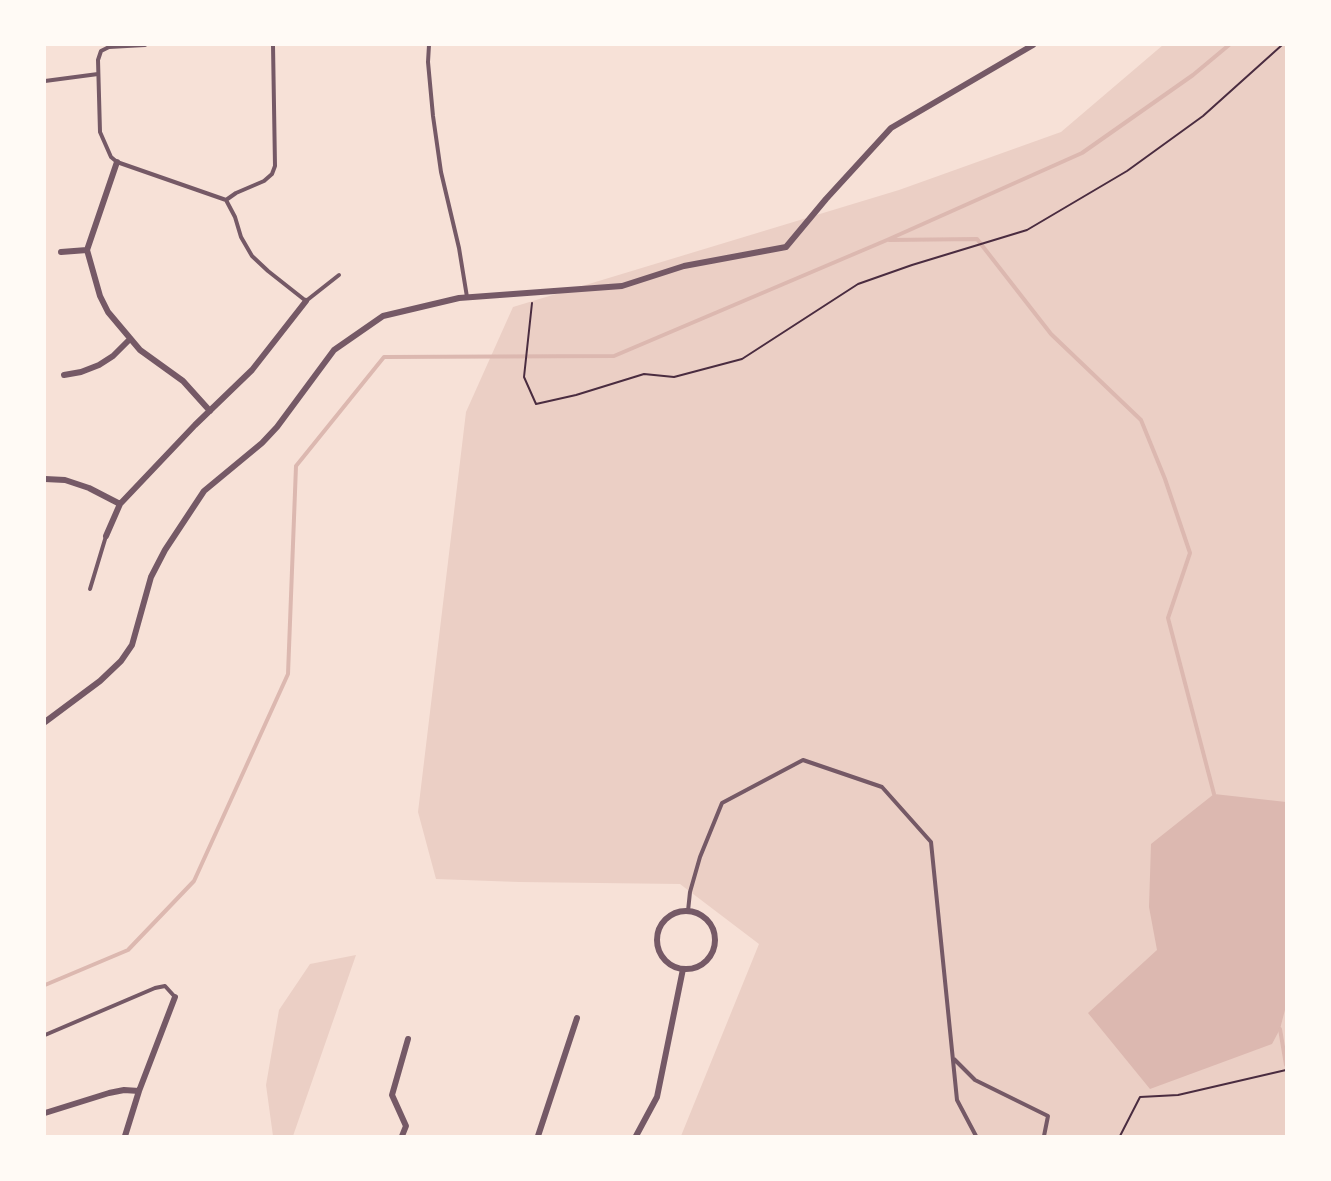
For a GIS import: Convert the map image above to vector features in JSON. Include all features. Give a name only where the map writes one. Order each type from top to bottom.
[{"type":"street","points":[[45,722],[100,681],[121,661],[132,645],[151,577],[165,550],[204,491],[278,427],[334,350],[383,316],[467,297],[622,285],[684,266],[786,247],[825,199],[891,128],[1033,45]]},
{"type":"street","points":[[117,162],[87,250],[100,296],[108,312],[140,350],[183,381],[210,411]]},
{"type":"street","points":[[61,252],[87,250]]},
{"type":"street","points":[[106,536],[120,504],[252,370],[306,301]]},
{"type":"street","points":[[64,375],[99,365],[113,356],[130,339]]},
{"type":"street","points":[[45,479],[65,480],[89,488],[120,504]]},
{"type":"street","points":[[687,911],[697,913],[706,919],[712,927],[715,943],[706,961],[698,967],[683,969],[674,967],[665,961],[657,943],[658,931],[663,922],[670,915],[687,911]]},
{"type":"street","points":[[636,1136],[657,1097],[683,969]]},
{"type":"street","points":[[125,1136],[139,1091],[175,997]]},
{"type":"street","points":[[538,1136],[577,1018]]},
{"type":"street","points":[[402,1136],[406,1126],[392,1095],[408,1038]]},
{"type":"street","points":[[45,1113],[109,1093],[124,1090],[139,1091]]},
{"type":"lane","points":[[145,45],[109,47],[101,51],[98,60],[100,132],[111,157],[117,162],[226,200],[252,256],[306,301],[339,275]]},
{"type":"lane","points":[[226,200],[264,181],[272,174],[275,166],[273,45]]},
{"type":"lane","points":[[429,45],[428,62],[433,116],[441,171],[459,248],[467,297]]},
{"type":"lane","points":[[45,81],[98,74]]},
{"type":"lane","points":[[90,589],[106,536]]},
{"type":"lane","points":[[687,911],[700,856],[722,803],[803,760],[882,787],[931,842],[957,1100],[976,1136]]},
{"type":"lane","points":[[45,1035],[154,988],[165,986],[175,997]]},
{"type":"lane","points":[[953,1059],[975,1080],[1048,1116],[1044,1136]]},
{"type":"path","points":[[533,292],[524,377],[536,404],[576,395],[644,374],[674,377],[742,359],[858,284],[1027,230],[1137,164],[1203,116],[1282,45]]},
{"type":"path","points":[[1120,1136],[1140,1097],[1178,1095],[1286,1070]]},
{"type":"shaded area","points":[[1163,45],[1286,45],[1286,1136],[681,1136],[759,944],[680,884],[436,879],[418,812],[466,412],[513,307],[899,190],[1061,132]]},
{"type":"shaded area","points":[[1214,794],[1286,802],[1286,1006],[1280,1029],[1272,1044],[1150,1089],[1088,1013],[1157,950],[1149,907],[1151,844]]},
{"type":"shaded area","points":[[356,955],[293,1136],[273,1136],[266,1085],[279,1010],[310,964]]},
{"type":"waterway","points":[[45,985],[128,950],[194,881],[288,674],[296,466],[384,357],[614,356],[887,240],[1082,153],[1193,75],[1229,45]]},
{"type":"waterway","points":[[889,240],[977,239],[1051,334],[1141,420],[1165,479],[1190,553],[1168,618],[1214,794]]},
{"type":"waterway","points":[[1280,1029],[1286,1065]]}]
